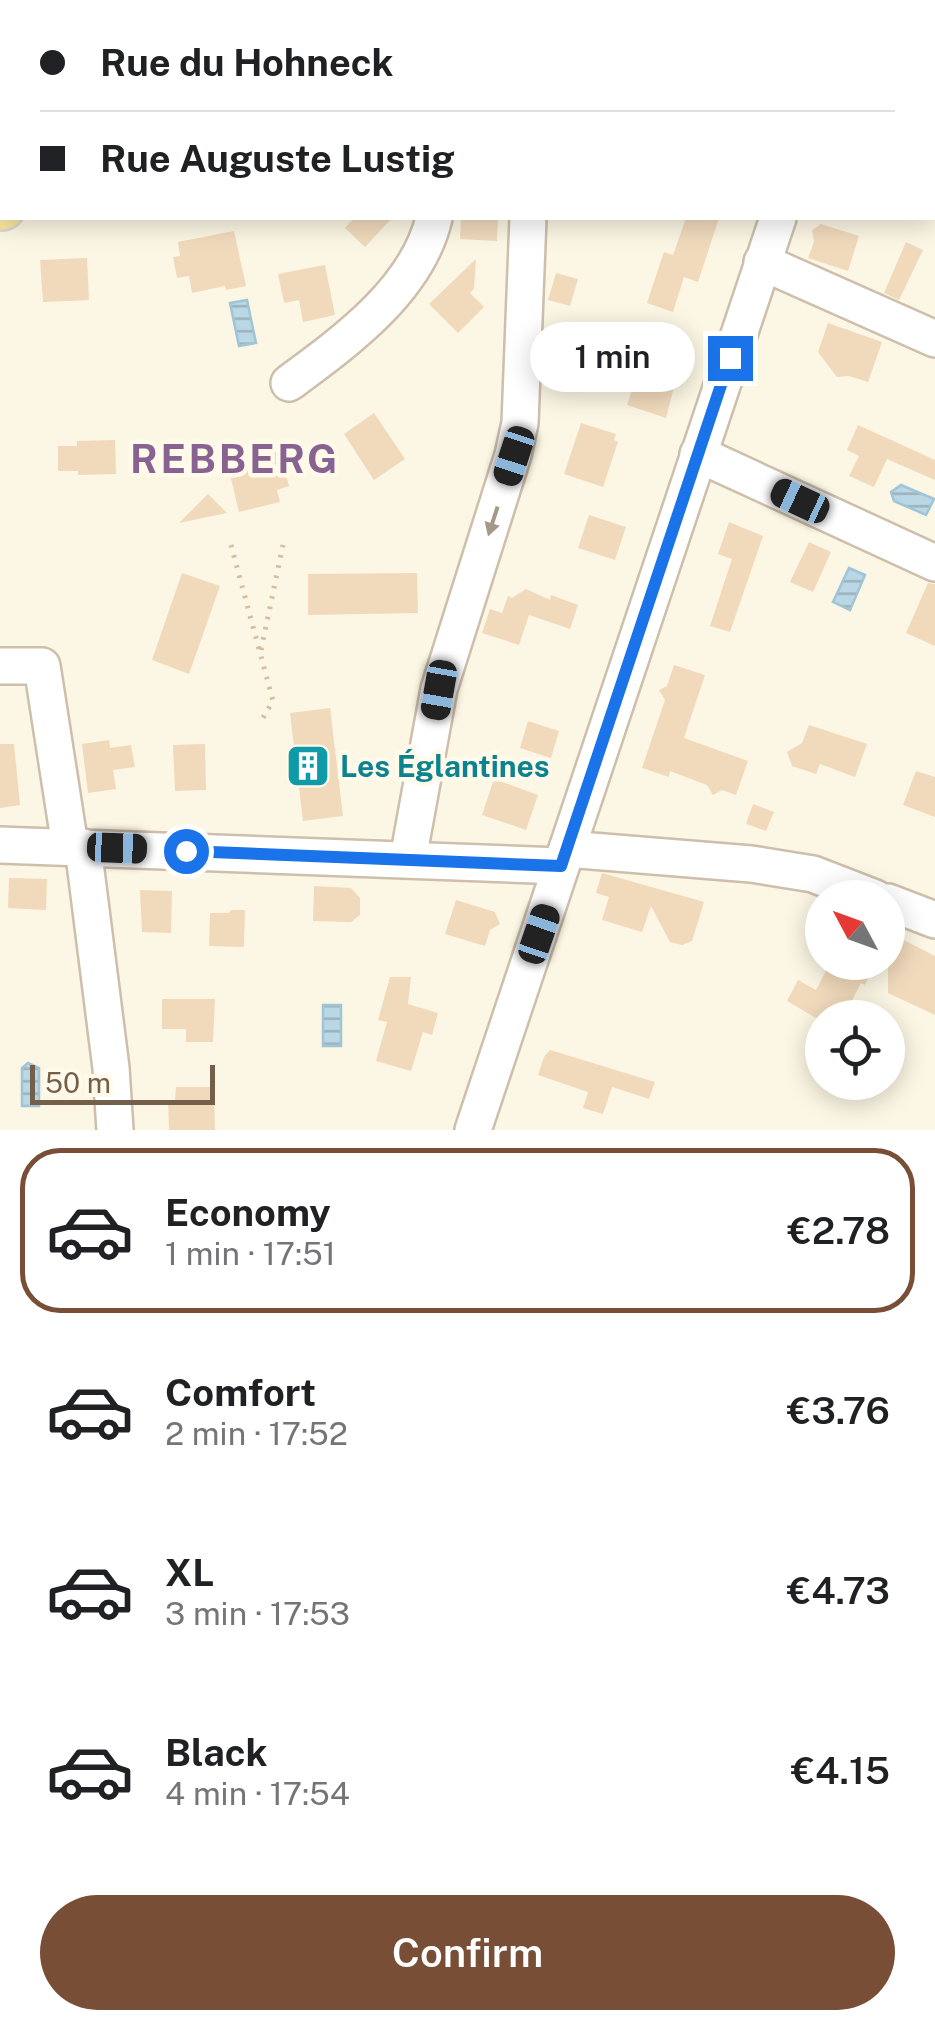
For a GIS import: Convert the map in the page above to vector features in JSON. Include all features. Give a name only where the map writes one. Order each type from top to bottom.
[{"type":"street","points":[[289,383],[347,340],[408,274],[428,242],[434,220]]},
{"type":"street","points":[[408,859],[439,690],[514,456],[520,423],[528,220]]},
{"type":"street","points":[[473,1130],[777,220]]},
{"type":"street","points":[[762,262],[935,339]]},
{"type":"street","points":[[698,454],[935,563]]},
{"type":"street","points":[[0,666],[42,666],[112,1068],[115,1130]]},
{"type":"street","points":[[0,845],[408,859],[564,858],[751,864],[828,880]]},
{"type":"street","points":[[905,909],[935,920]]},
{"type":"path","points":[[231,545],[273,701],[263,718]]},
{"type":"path","points":[[260,653],[283,545]]},
{"type":"water","points":[[247,300],[256,343],[239,346],[230,303]]},
{"type":"water","points":[[901,485],[934,499],[926,515],[894,501],[891,492]]},
{"type":"water","points":[[849,568],[865,575],[850,610],[833,602]]},
{"type":"water","points":[[323,1005],[341,1005],[341,1046],[323,1046]]},
{"type":"water","points":[[28,1063],[39,1068],[39,1106],[22,1106],[22,1068]]},
{"type":"building","points":[[352,220],[390,220],[365,247],[345,228]]},
{"type":"building","points":[[461,220],[498,220],[497,241],[460,239]]},
{"type":"building","points":[[685,220],[718,220],[698,282],[684,277],[673,312],[647,303],[664,252],[673,255]]},
{"type":"building","points":[[821,224],[859,236],[848,271],[808,258],[814,242],[812,230]]},
{"type":"building","points":[[234,231],[246,286],[192,293],[189,276],[177,278],[173,257],[180,256],[178,242]]},
{"type":"building","points":[[906,242],[923,250],[899,300],[884,293]]},
{"type":"building","points":[[87,258],[89,300],[43,302],[40,260]]},
{"type":"building","points":[[476,259],[474,289],[470,293],[484,307],[458,333],[429,304]]},
{"type":"building","points":[[325,265],[335,315],[303,322],[299,300],[284,303],[278,274]]},
{"type":"building","points":[[556,273],[578,279],[570,306],[548,300]]},
{"type":"building","points":[[828,323],[882,342],[868,382],[837,377],[818,352]]},
{"type":"building","points":[[646,348],[681,360],[666,418],[627,405]]},
{"type":"building","points":[[374,413],[405,459],[374,480],[344,434]]},
{"type":"building","points":[[581,423],[616,434],[614,440],[618,442],[603,487],[564,474]]},
{"type":"building","points":[[858,425],[935,460],[935,480],[887,459],[874,487],[849,476],[859,456],[847,450]]},
{"type":"building","points":[[115,440],[116,474],[58,471],[58,446]]},
{"type":"building","points":[[279,448],[289,486],[277,490],[280,502],[239,512],[228,466],[260,458],[259,453]]},
{"type":"building","points":[[208,494],[227,513],[179,523]]},
{"type":"building","points":[[589,515],[626,527],[615,560],[578,548]]},
{"type":"building","points":[[729,522],[763,536],[730,632],[710,626],[732,559],[718,554]]},
{"type":"building","points":[[809,542],[831,552],[813,592],[790,582]]},
{"type":"building","points":[[182,573],[220,586],[189,674],[152,660]]},
{"type":"building","points":[[417,573],[418,613],[308,615],[308,574]]},
{"type":"building","points":[[928,583],[935,584],[935,646],[906,633]]},
{"type":"building","points":[[526,589],[550,600],[551,595],[578,605],[570,629],[529,615],[519,645],[482,633],[490,609],[502,613],[508,596],[512,598]]},
{"type":"building","points":[[674,665],[705,675],[684,738],[748,761],[736,795],[722,790],[713,795],[707,785],[670,771],[669,777],[642,768],[665,700],[659,690],[667,686]]},
{"type":"building","name":"Les Églantines","points":[[330,708],[343,816],[303,821],[290,713]]},
{"type":"building","points":[[528,721],[559,731],[551,758],[520,748]]},
{"type":"building","points":[[809,725],[867,744],[855,777],[820,764],[816,774],[792,766],[787,752],[802,743]]},
{"type":"building","points":[[109,740],[110,748],[131,745],[135,767],[113,770],[116,789],[88,793],[82,744]]},
{"type":"building","points":[[0,744],[14,744],[20,805],[0,808]]},
{"type":"building","points":[[205,744],[206,790],[175,791],[173,745]]},
{"type":"building","points":[[916,771],[935,777],[935,817],[903,805]]},
{"type":"building","points":[[494,779],[538,795],[526,830],[482,815]]},
{"type":"building","points":[[753,804],[774,812],[766,831],[746,824]]},
{"type":"building","points":[[602,873],[704,902],[692,941],[682,945],[670,942],[651,906],[642,932],[602,920],[609,897],[596,893]]},
{"type":"building","points":[[9,878],[47,879],[46,910],[8,908]]},
{"type":"building","points":[[314,886],[351,888],[360,898],[360,915],[351,922],[313,921]]},
{"type":"building","points":[[140,890],[172,891],[171,933],[142,932]]},
{"type":"building","points":[[456,900],[495,912],[500,924],[490,930],[485,946],[445,934]]},
{"type":"building","points":[[245,910],[244,947],[209,946],[210,913]]},
{"type":"building","points":[[905,941],[935,956],[935,1015],[888,993],[888,980],[905,980]]},
{"type":"building","points":[[390,977],[411,977],[408,1004],[438,1013],[432,1035],[423,1032],[411,1071],[376,1061],[387,1022],[378,1020]]},
{"type":"building","points":[[798,980],[816,990],[821,980],[867,980],[865,985],[861,983],[852,1000],[805,1000],[805,1012],[787,1001]]},
{"type":"building","points":[[162,999],[215,999],[213,1042],[186,1042],[186,1029],[162,1029]]},
{"type":"building","points":[[550,1050],[655,1082],[649,1099],[612,1087],[603,1114],[583,1108],[588,1092],[538,1075]]},
{"type":"building","points":[[176,1087],[210,1087],[214,1091],[215,1130],[169,1130],[168,1100],[175,1100]]},
{"type":"place","name":"Les Églantines","points":[[308,766]]},
{"type":"district","name":"REBBERG","points":[[235,458]]},
{"type":"route","points":[[186,851],[561,866],[730,358]]}]
